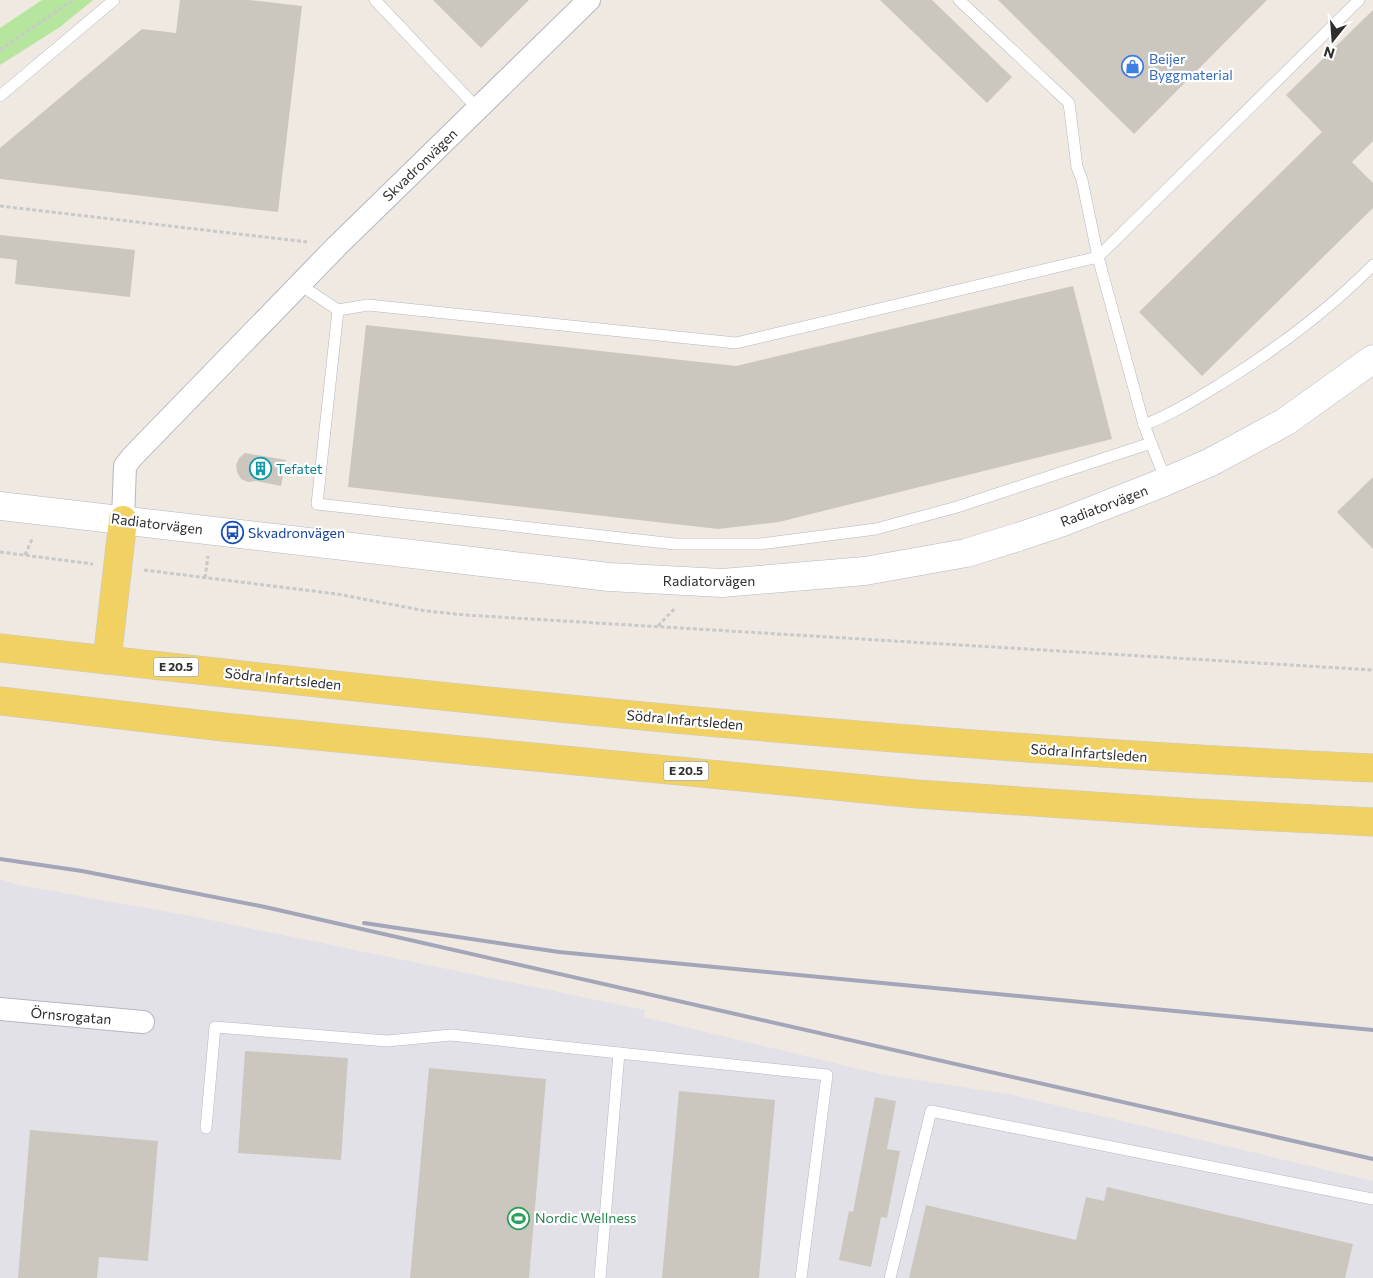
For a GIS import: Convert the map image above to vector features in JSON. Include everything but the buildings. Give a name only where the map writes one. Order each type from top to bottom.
[{"type":"main road","points":[[107,660],[123,520]]},
{"type":"main road","name":"Södra Infartsleden","points":[[0,648],[532,707],[954,744],[1231,762],[1373,768]]},
{"type":"main road","name":"E 20.5","points":[[0,701],[224,727],[917,794],[1196,813],[1373,822]]},
{"type":"street","name":"Skvadronvägen","points":[[123,520],[126,466],[129,462],[336,246],[589,0]]},
{"type":"street","name":"Radiatorvägen","points":[[0,506],[609,577],[722,583],[865,571],[966,552],[1063,522],[1166,481],[1211,462],[1285,422],[1373,359]]},
{"type":"street","name":"Örnsrogatan","points":[[0,1010],[143,1022]]},
{"type":"lane","points":[[0,96],[114,0]]},
{"type":"lane","points":[[376,0],[478,109]]},
{"type":"lane","points":[[959,0],[1068,103],[1077,167],[1082,180],[1098,257],[1144,425],[1166,481]]},
{"type":"lane","points":[[299,284],[338,310],[368,306],[736,344],[1098,257],[1359,0]]},
{"type":"lane","points":[[1144,425],[1171,415],[1254,363],[1340,298],[1373,265]]},
{"type":"lane","points":[[338,310],[317,504],[675,544],[760,544],[876,529],[957,507],[1152,443]]},
{"type":"lane","points":[[206,1128],[215,1027],[387,1041],[451,1035],[827,1075],[801,1278]]},
{"type":"lane","points":[[600,1278],[618,1053]]},
{"type":"lane","points":[[890,1278],[931,1111],[1373,1199]]},
{"type":"path","points":[[0,50],[73,0]]},
{"type":"path","points":[[0,206],[336,246]]},
{"type":"path","points":[[0,552],[337,594],[426,611],[465,615],[1373,670]]},
{"type":"path","points":[[205,578],[208,556]]},
{"type":"shaded area","points":[[0,879],[19,885],[196,917],[645,1010],[644,1017],[880,1074],[1013,1095],[1373,1181],[1373,1278],[0,1278]]},
{"type":"green space","points":[[42,0],[93,0],[60,27],[0,65],[0,28]]},
{"type":"railway","points":[[0,859],[82,871],[265,907],[1373,1159]]},
{"type":"railway","points":[[364,923],[559,952],[1373,1030]]},
{"type":"place","name":"Beijer Byggmaterial","points":[[1133,67]]},
{"type":"place","name":"Tefatet","points":[[260,469]]},
{"type":"place","name":"Skvadronvägen","points":[[232,533]]},
{"type":"place","name":"Nordic Wellness","points":[[519,1218]]}]
